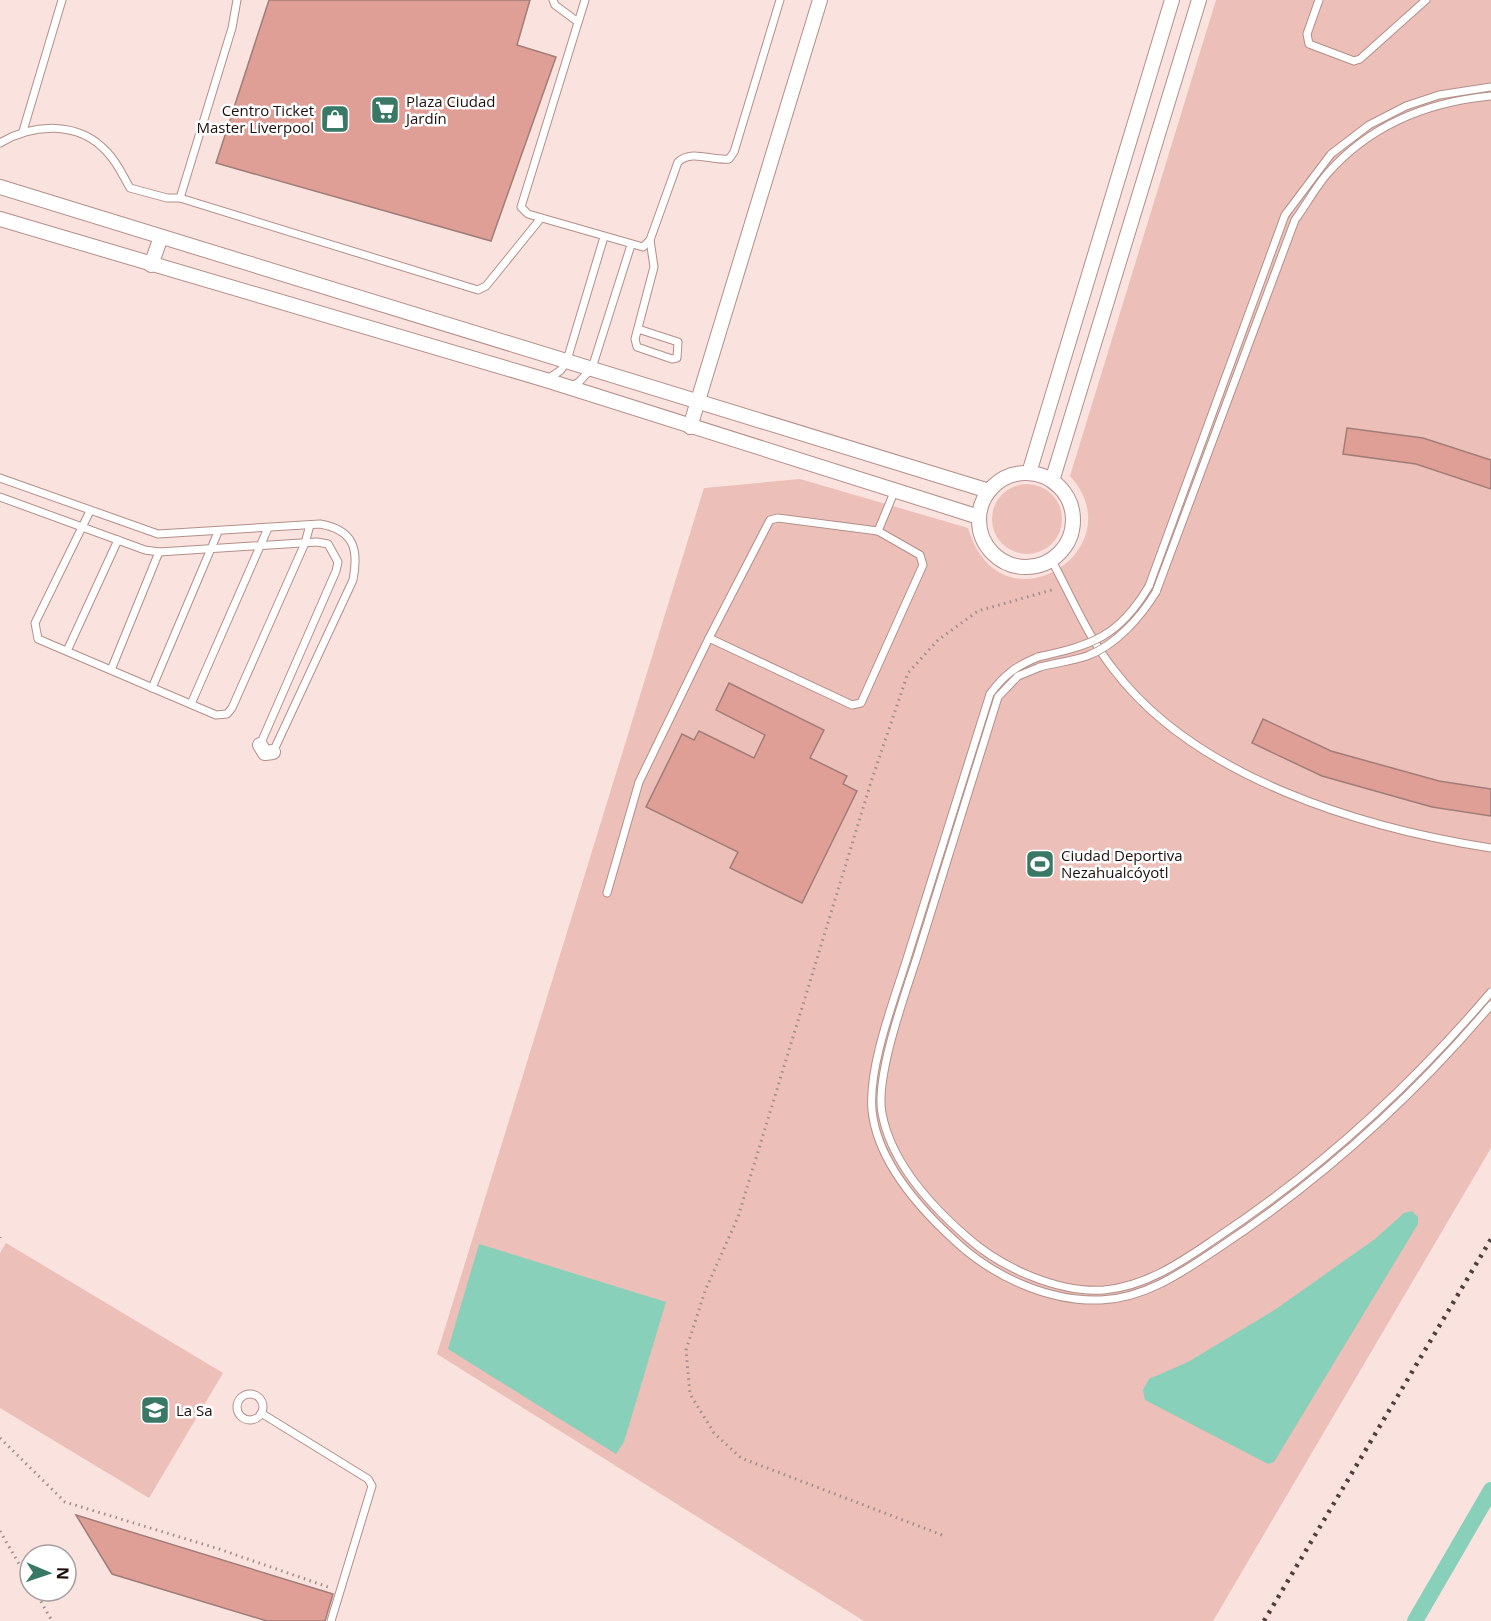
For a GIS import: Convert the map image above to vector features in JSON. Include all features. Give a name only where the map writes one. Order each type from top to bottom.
[{"type":"street","points":[[690,426],[820,0]]},
{"type":"street","points":[[1029,473],[1172,0]]},
{"type":"street","points":[[1052,482],[1199,0]]},
{"type":"street","points":[[0,187],[989,491]]},
{"type":"street","points":[[0,219],[569,387],[979,517]]},
{"type":"street","points":[[151,265],[161,237]]},
{"type":"street","points":[[1029,473],[1052,482],[1065,495],[1071,508],[1070,537],[1051,559],[1038,565],[1023,567],[1009,564],[987,546],[979,517],[982,503],[989,491],[1007,477],[1029,473]]},
{"type":"street","points":[[260,745],[265,753],[273,752]]},
{"type":"lane","points":[[23,132],[62,0]]},
{"type":"lane","points":[[180,198],[232,28],[237,0]]},
{"type":"lane","points":[[553,0],[555,5],[578,22]]},
{"type":"lane","points":[[585,0],[521,202],[523,212],[643,247],[650,240],[678,162],[684,156],[693,155],[729,159],[734,152],[780,0]]},
{"type":"lane","points":[[1319,0],[1307,34],[1309,44],[1354,61],[1360,59],[1426,0]]},
{"type":"lane","points":[[1491,87],[1439,95],[1406,106],[1369,125],[1331,154],[1285,215],[1149,586],[1136,608],[1107,634],[1084,647],[1038,657],[1015,667],[1001,678],[990,694],[893,1004],[872,1085],[872,1112],[880,1140],[905,1187],[934,1222],[969,1254],[1004,1277],[1037,1289],[1070,1298],[1102,1300],[1141,1292],[1172,1279],[1252,1225],[1330,1165],[1397,1104],[1461,1040],[1491,1005]]},
{"type":"lane","points":[[1491,96],[1441,103],[1409,114],[1373,134],[1341,159],[1325,176],[1295,220],[1156,592],[1143,613],[1113,640],[1087,656],[1040,667],[1018,676],[998,697],[902,1006],[881,1088],[882,1112],[889,1137],[914,1181],[941,1215],[974,1244],[1008,1265],[1072,1287],[1103,1290],[1138,1283],[1168,1270],[1248,1218],[1324,1158],[1391,1098],[1454,1035],[1491,992]]},
{"type":"lane","points":[[0,143],[23,132],[54,128],[84,134],[108,153],[130,188],[167,198],[180,198],[478,290],[486,286],[541,218]]},
{"type":"lane","points":[[546,380],[561,370],[567,360],[604,237]]},
{"type":"lane","points":[[638,329],[678,342],[677,358],[672,359],[637,347],[638,329],[654,267],[650,240]]},
{"type":"lane","points":[[569,387],[579,382],[592,368],[631,245]]},
{"type":"lane","points":[[0,478],[158,534],[310,525],[334,526],[345,533],[356,553],[353,580],[273,752]]},
{"type":"lane","points":[[878,531],[896,490]]},
{"type":"lane","points":[[0,497],[118,540],[159,552],[305,543],[328,544],[338,562],[336,571],[260,745]]},
{"type":"lane","points":[[90,511],[35,623],[34,631],[38,639],[216,715],[227,714],[232,708],[305,543],[310,525]]},
{"type":"lane","points":[[607,893],[639,782],[709,638],[770,520],[778,518],[878,531],[920,555],[923,565],[861,703],[852,705],[709,638]]},
{"type":"lane","points":[[191,704],[268,528]]},
{"type":"lane","points":[[152,688],[218,532]]},
{"type":"lane","points":[[67,651],[118,540]]},
{"type":"lane","points":[[111,670],[159,552]]},
{"type":"lane","points":[[1051,559],[1114,670],[1163,721],[1198,747],[1277,787],[1363,820],[1448,841],[1491,848]]},
{"type":"lane","points":[[261,1413],[371,1482],[372,1490],[331,1621]]},
{"type":"path","points":[[942,1535],[741,1458],[714,1433],[690,1394],[686,1350],[705,1291],[738,1218],[864,805],[908,673],[938,640],[978,611],[1065,586]]},
{"type":"path","points":[[0,1438],[65,1502],[219,1549],[340,1591]]},
{"type":"path","points":[[0,1531],[18,1562]]},
{"type":"path","points":[[42,1603],[52,1621]]},
{"type":"shaded area","name":"Ciudad Deportiva Nezahualcóyotl","points":[[1216,0],[1491,0],[1491,1148],[1213,1621],[864,1621],[437,1354],[704,488],[800,479],[968,528],[984,560],[1007,576],[1032,579],[1056,570],[1076,553],[1087,531],[1086,504],[1070,476]]},
{"type":"shaded area","points":[[1034,484],[1047,490],[1056,499],[1060,505],[1062,519],[1060,533],[1052,544],[1041,552],[1020,554],[1002,544],[994,533],[992,512],[1002,494],[1013,486]]},
{"type":"shaded area","points":[[1412,1211],[1418,1217],[1418,1224],[1274,1462],[1268,1464],[1145,1400],[1143,1390],[1149,1379],[1188,1362],[1276,1309],[1375,1239],[1404,1213]]},
{"type":"shaded area","points":[[6,1243],[223,1373],[149,1498],[0,1408],[0,1253]]},
{"type":"shaded area","points":[[479,1244],[666,1302],[624,1442],[616,1454],[448,1349]]},
{"type":"building","name":"Plaza Ciudad Jardín","points":[[269,0],[530,0],[517,45],[556,57],[491,241],[216,163]]},
{"type":"building","points":[[1347,428],[1423,438],[1491,460],[1491,489],[1416,464],[1343,454]]},
{"type":"building","points":[[729,683],[824,730],[810,758],[847,776],[843,784],[857,791],[802,903],[730,868],[738,852],[646,807],[682,734],[694,740],[699,731],[754,758],[765,735],[716,710]]},
{"type":"building","points":[[1263,719],[1331,751],[1439,781],[1491,789],[1491,816],[1432,807],[1322,776],[1252,743]]},
{"type":"building","points":[[76,1515],[333,1594],[325,1621],[267,1621],[112,1574]]},
{"type":"waterway","points":[[1415,1621],[1491,1490]]},
{"type":"railway","points":[[1264,1621],[1491,1239]]},
{"type":"place","name":"Plaza Ciudad Jardín","points":[[385,110]]},
{"type":"place","name":"Centro Ticket Master Liverpool","points":[[335,119]]},
{"type":"place","name":"Ciudad Deportiva Nezahualcóyotl","points":[[1040,864]]},
{"type":"place","name":"La Sa","points":[[155,1410]]}]
